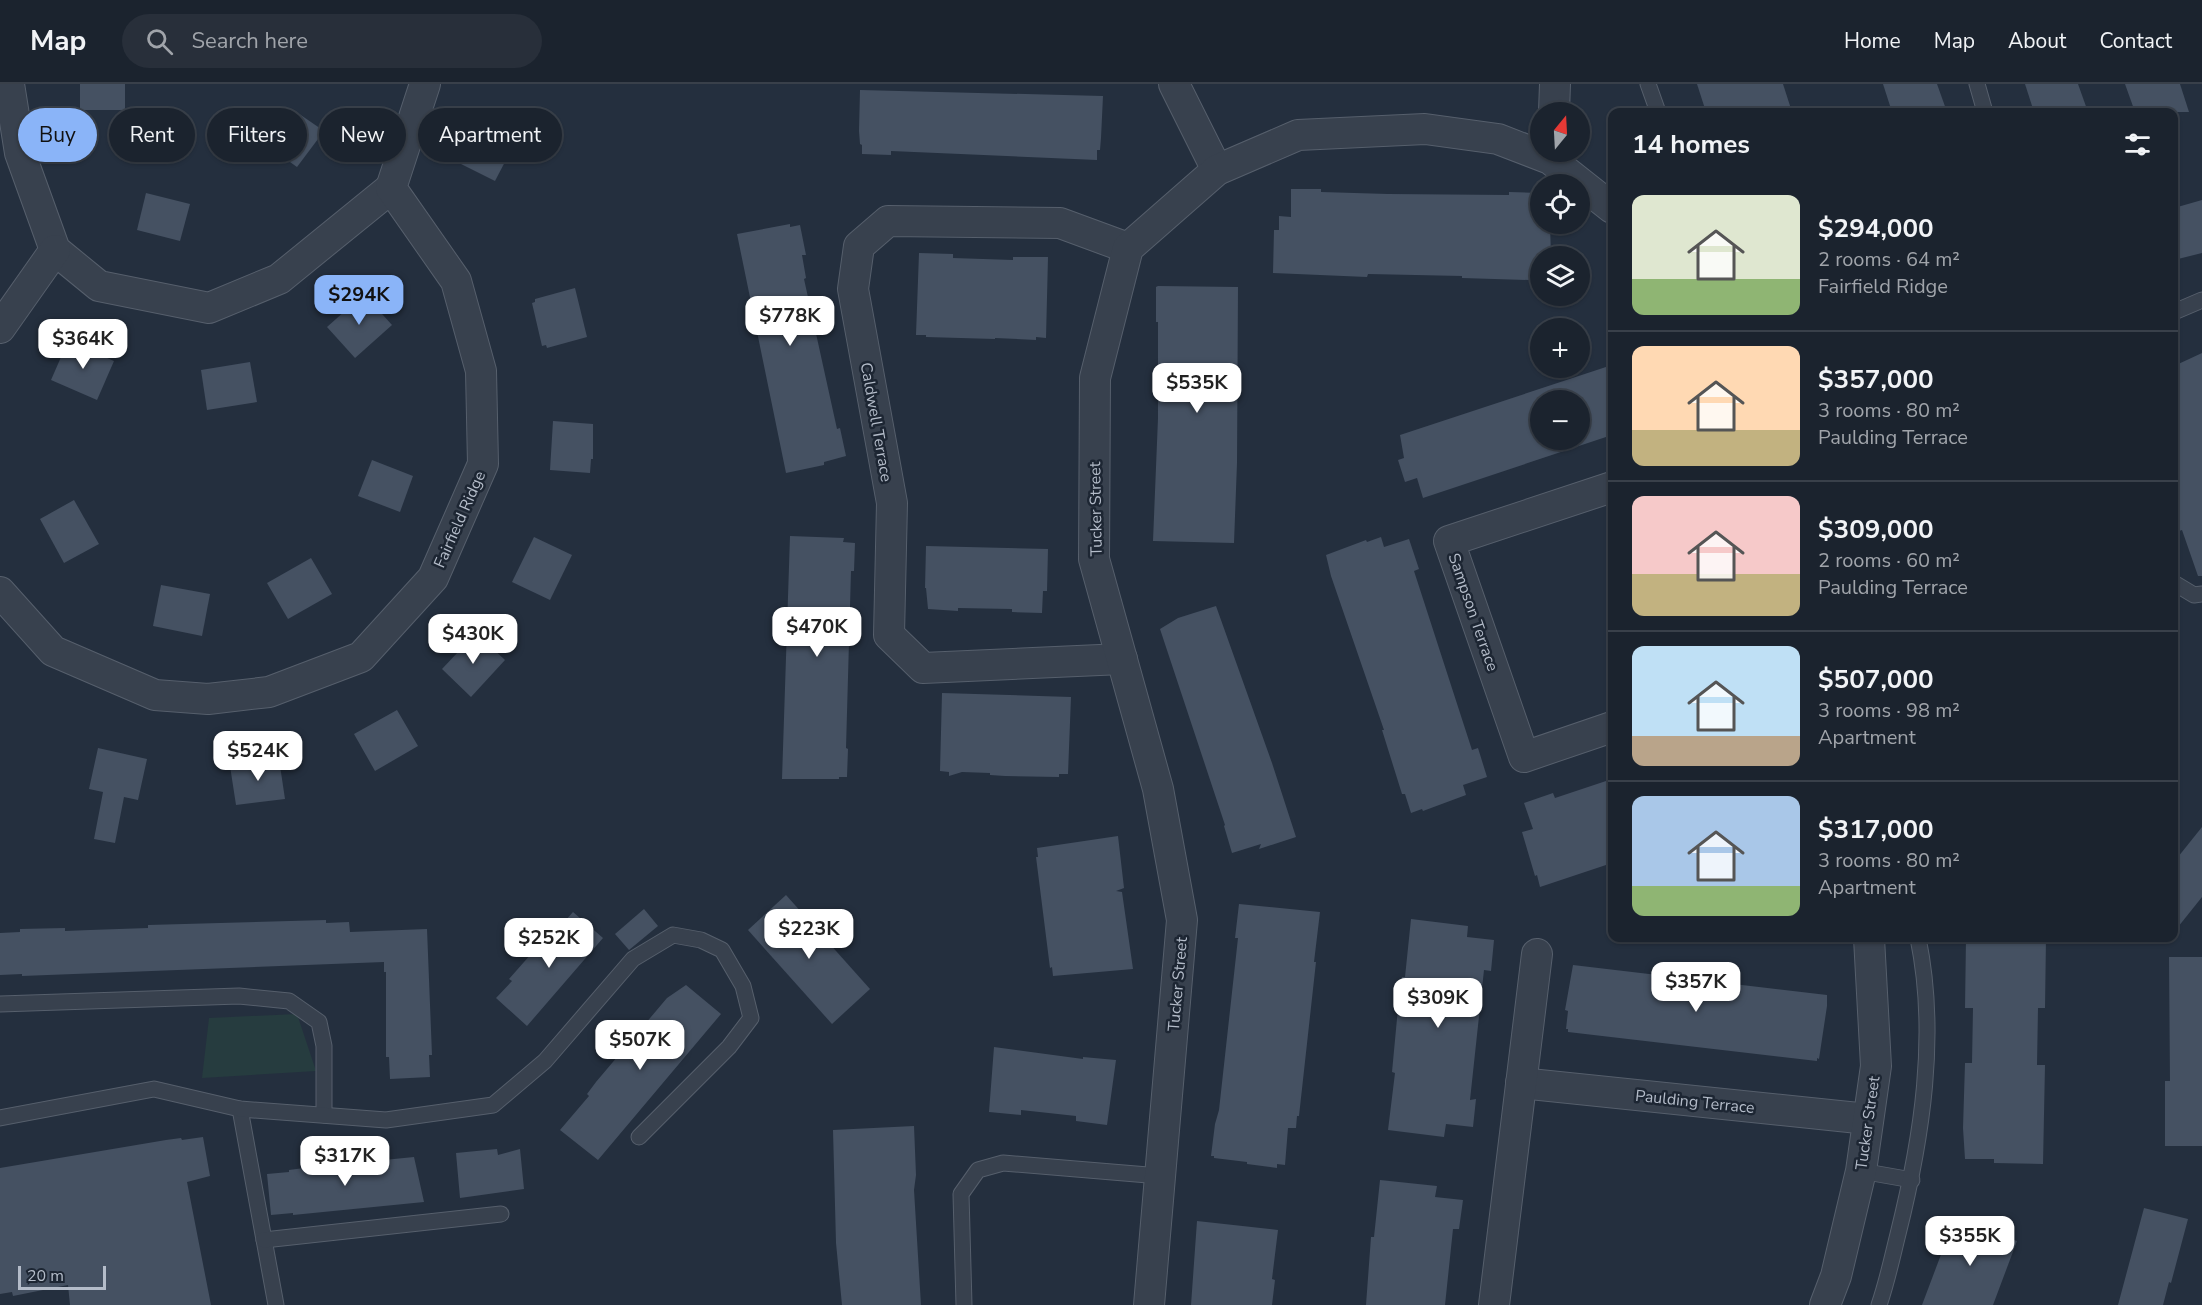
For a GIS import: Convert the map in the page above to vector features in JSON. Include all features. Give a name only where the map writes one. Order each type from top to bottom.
[{"type":"street","points":[[9,84],[20,153],[55,250],[99,286],[209,308],[279,279],[391,188],[425,84]]},
{"type":"street","points":[[1173,84],[1216,170]]},
{"type":"street","points":[[1555,102],[1556,84]]},
{"type":"street","points":[[1128,248],[1216,170],[1298,135],[1425,129],[1498,139],[1530,149]]},
{"type":"street","points":[[1559,162],[1608,205]]},
{"type":"street","name":"Fairfield Ridge","points":[[0,591],[53,651],[155,695],[208,699],[269,693],[362,657],[433,578],[483,464],[481,371],[456,281],[391,188]]},
{"type":"street","name":"Caldwell Terrace","points":[[1122,659],[923,668],[889,635],[892,503],[853,289],[859,246],[888,221],[1060,224],[1128,248]]},
{"type":"street","name":"Tucker Street","points":[[1128,248],[1095,378],[1094,559],[1158,789],[1182,920],[1149,1305]]},
{"type":"street","points":[[0,328],[55,250]]},
{"type":"street","name":"Sampson Terrace","points":[[1608,488],[1449,541],[1524,756],[1608,728]]},
{"type":"street","name":"Tucker Street","points":[[1825,1305],[1836,1276],[1861,1171],[1876,1066],[1869,942]]},
{"type":"street","points":[[1494,1305],[1537,954]]},
{"type":"street","name":"Paulding Terrace","points":[[1521,1083],[1868,1119]]},
{"type":"lane","points":[[1648,84],[1657,108]]},
{"type":"lane","points":[[1977,84],[1984,108]]},
{"type":"lane","points":[[2178,310],[2202,300]]},
{"type":"lane","points":[[2178,585],[2194,595],[2202,594]]},
{"type":"lane","points":[[0,1118],[154,1089],[240,1109],[386,1120],[493,1105],[545,1061],[633,959],[673,935],[701,940],[722,950],[743,986],[751,1018],[729,1047],[639,1137]]},
{"type":"lane","points":[[1879,1305],[1912,1180],[1927,1068],[1924,966],[1919,942]]},
{"type":"lane","points":[[0,1004],[239,996],[290,1001],[319,1022],[324,1046],[324,1115]]},
{"type":"lane","points":[[240,1109],[276,1305]]},
{"type":"lane","points":[[964,1305],[961,1194],[978,1170],[1003,1163],[1160,1176]]},
{"type":"lane","points":[[1861,1171],[1912,1180]]},
{"type":"lane","points":[[264,1240],[501,1214]]},
{"type":"green space","points":[[297,1014],[316,1071],[202,1078],[209,1018]]},
{"type":"building","points":[[80,84],[125,84],[125,108],[97,110],[97,108],[80,108]]},
{"type":"building","points":[[1697,84],[1783,84],[1791,108],[1705,108]]},
{"type":"building","points":[[1883,84],[1937,84],[1946,108],[1891,108]]},
{"type":"building","points":[[2025,84],[2078,84],[2087,108],[2033,108]]},
{"type":"building","points":[[2125,84],[2180,84],[2189,112],[2178,112],[2178,108],[2134,108]]},
{"type":"building","points":[[860,90],[1103,96],[1100,150],[1097,150],[1097,160],[891,151],[891,155],[862,154],[859,131]]},
{"type":"building","points":[[307,119],[319,128],[319,138],[307,154]]},
{"type":"building","points":[[290,162],[301,162],[297,167]]},
{"type":"building","points":[[460,162],[505,162],[495,181]]},
{"type":"building","points":[[1291,189],[1388,194],[1509,195],[1509,192],[1530,193],[1530,234],[1550,234],[1551,246],[1530,246],[1529,280],[1462,278],[1462,276],[1368,274],[1367,277],[1273,273],[1274,230],[1279,230],[1279,216],[1291,217]]},
{"type":"building","points":[[146,193],[190,204],[180,241],[137,230]]},
{"type":"building","points":[[2202,200],[2202,253],[2178,259],[2178,207]]},
{"type":"building","points":[[790,224],[790,227],[800,225],[806,255],[802,255],[806,278],[804,279],[837,429],[840,428],[846,456],[824,462],[824,465],[786,473],[737,234]]},
{"type":"building","points":[[919,253],[953,254],[953,258],[1013,260],[1013,257],[1048,257],[1046,338],[1036,337],[1036,340],[916,335]]},
{"type":"building","points":[[1156,287],[1238,287],[1234,543],[1153,541],[1158,418]]},
{"type":"building","points":[[575,288],[587,337],[547,348],[546,345],[542,346],[532,303],[535,299]]},
{"type":"building","points":[[364,294],[392,325],[355,358],[327,327]]},
{"type":"building","points":[[68,341],[114,361],[97,400],[51,380]]},
{"type":"building","points":[[2202,353],[2202,576],[2198,576],[2182,530],[2179,531],[2178,528],[2178,364]]},
{"type":"building","points":[[250,362],[257,402],[207,410],[201,370]]},
{"type":"building","points":[[1608,366],[1608,436],[1590,442],[1590,390],[1536,390],[1573,378],[1590,378],[1590,372]]},
{"type":"building","points":[[1530,392],[1530,450],[1567,450],[1423,498],[1417,478],[1405,482],[1398,460],[1404,458],[1400,435]]},
{"type":"building","points":[[553,421],[593,424],[593,459],[591,459],[590,473],[550,470]]},
{"type":"building","points":[[372,460],[413,476],[400,512],[358,496]]},
{"type":"building","points":[[74,500],[99,544],[64,563],[40,519]]},
{"type":"building","points":[[790,536],[844,538],[843,542],[855,543],[854,571],[851,571],[847,777],[839,777],[839,779],[782,779]]},
{"type":"building","points":[[534,537],[572,555],[550,600],[512,582]]},
{"type":"building","points":[[1381,537],[1384,547],[1409,539],[1419,569],[1414,571],[1472,750],[1478,748],[1487,777],[1463,785],[1466,795],[1423,811],[1422,809],[1411,813],[1405,794],[1402,794],[1382,730],[1384,730],[1331,576],[1326,555],[1366,540],[1367,542]]},
{"type":"building","points":[[926,546],[1048,549],[1047,591],[1043,591],[1042,613],[1012,612],[1012,609],[958,608],[958,611],[928,609],[925,588]]},
{"type":"building","points":[[311,558],[332,594],[288,619],[267,583]]},
{"type":"building","points":[[161,585],[210,594],[202,636],[153,626]]},
{"type":"building","points":[[1216,606],[1296,837],[1259,849],[1261,844],[1232,853],[1225,825],[1160,629],[1178,618]]},
{"type":"building","points":[[476,633],[505,660],[471,697],[442,669]]},
{"type":"building","points":[[942,693],[1071,697],[1068,774],[1059,774],[1059,777],[1005,776],[962,772],[949,776],[949,772],[940,771]]},
{"type":"building","points":[[397,710],[418,746],[375,771],[354,734]]},
{"type":"building","points":[[98,748],[147,759],[138,800],[124,797],[115,843],[94,839],[103,792],[89,789]]},
{"type":"building","points":[[279,759],[285,799],[236,805],[230,766]]},
{"type":"building","points":[[1608,780],[1608,864],[1540,887],[1522,832],[1533,829],[1524,803],[1553,793],[1555,798]]},
{"type":"building","points":[[2202,827],[2202,897],[2178,927],[2178,857]]},
{"type":"building","points":[[1118,836],[1124,888],[1116,891],[1122,892],[1133,969],[1053,976],[1052,967],[1050,968],[1036,857],[1038,857],[1037,848]]},
{"type":"building","points":[[786,895],[870,989],[832,1024],[748,930]]},
{"type":"building","points":[[1239,904],[1320,912],[1299,1116],[1297,1116],[1296,1128],[1288,1128],[1285,1165],[1277,1164],[1277,1168],[1211,1156],[1219,1110],[1238,938],[1235,938]]},
{"type":"building","points":[[644,909],[658,926],[629,950],[615,934]]},
{"type":"building","points":[[573,912],[603,938],[527,1026],[496,998],[512,981],[509,979],[539,945],[541,948]]},
{"type":"building","points":[[1411,919],[1468,926],[1467,937],[1494,940],[1491,971],[1484,970],[1470,1100],[1476,1099],[1473,1127],[1446,1124],[1444,1137],[1388,1130],[1395,1073],[1392,1072],[1398,1008],[1402,977],[1405,977]]},
{"type":"building","points":[[326,920],[326,923],[349,922],[350,932],[427,929],[432,1055],[429,1055],[430,1077],[390,1079],[389,1057],[386,1057],[384,962],[0,975],[0,933],[20,932],[20,929],[65,928],[65,931],[148,928],[148,925]]},
{"type":"building","points":[[1966,942],[2046,942],[2045,1008],[2038,1008],[2037,1065],[2045,1065],[2043,1164],[1994,1163],[1994,1159],[1965,1159],[1963,1128],[1965,1063],[1972,1063],[1973,1008],[1965,1008]]},
{"type":"building","points":[[2169,957],[2202,957],[2202,1146],[2165,1146],[2165,1081],[2170,1081]]},
{"type":"building","points":[[1573,965],[1827,995],[1819,1059],[1817,1058],[1817,1061],[1568,1032],[1566,1029],[1568,1011],[1565,1010]]},
{"type":"building","points":[[686,985],[721,1014],[598,1160],[560,1130],[589,1096],[587,1094],[596,1082],[667,998]]},
{"type":"building","points":[[994,1047],[1083,1059],[1083,1057],[1116,1060],[1107,1125],[1076,1121],[1076,1116],[1021,1110],[1021,1115],[989,1112]]},
{"type":"building","points":[[914,1126],[916,1175],[914,1190],[921,1305],[842,1305],[836,1243],[833,1130]]},
{"type":"building","points":[[203,1137],[210,1176],[187,1182],[211,1305],[70,1305],[68,1285],[13,1296],[12,1292],[0,1294],[0,1168],[166,1140]]},
{"type":"building","points":[[497,1149],[498,1155],[520,1149],[524,1189],[460,1198],[456,1153]]},
{"type":"building","points":[[414,1157],[424,1202],[293,1215],[293,1213],[271,1215],[267,1174]]},
{"type":"building","points":[[1380,1180],[1437,1186],[1435,1197],[1463,1200],[1459,1229],[1453,1229],[1445,1305],[1366,1305],[1371,1237],[1374,1237]]},
{"type":"building","points":[[2144,1208],[2188,1219],[2171,1283],[2169,1282],[2163,1305],[2118,1305]]},
{"type":"building","points":[[1957,1219],[2017,1241],[1993,1305],[1922,1305],[1954,1220]]},
{"type":"building","points":[[1197,1221],[1278,1230],[1272,1279],[1275,1280],[1272,1305],[1191,1305]]}]
